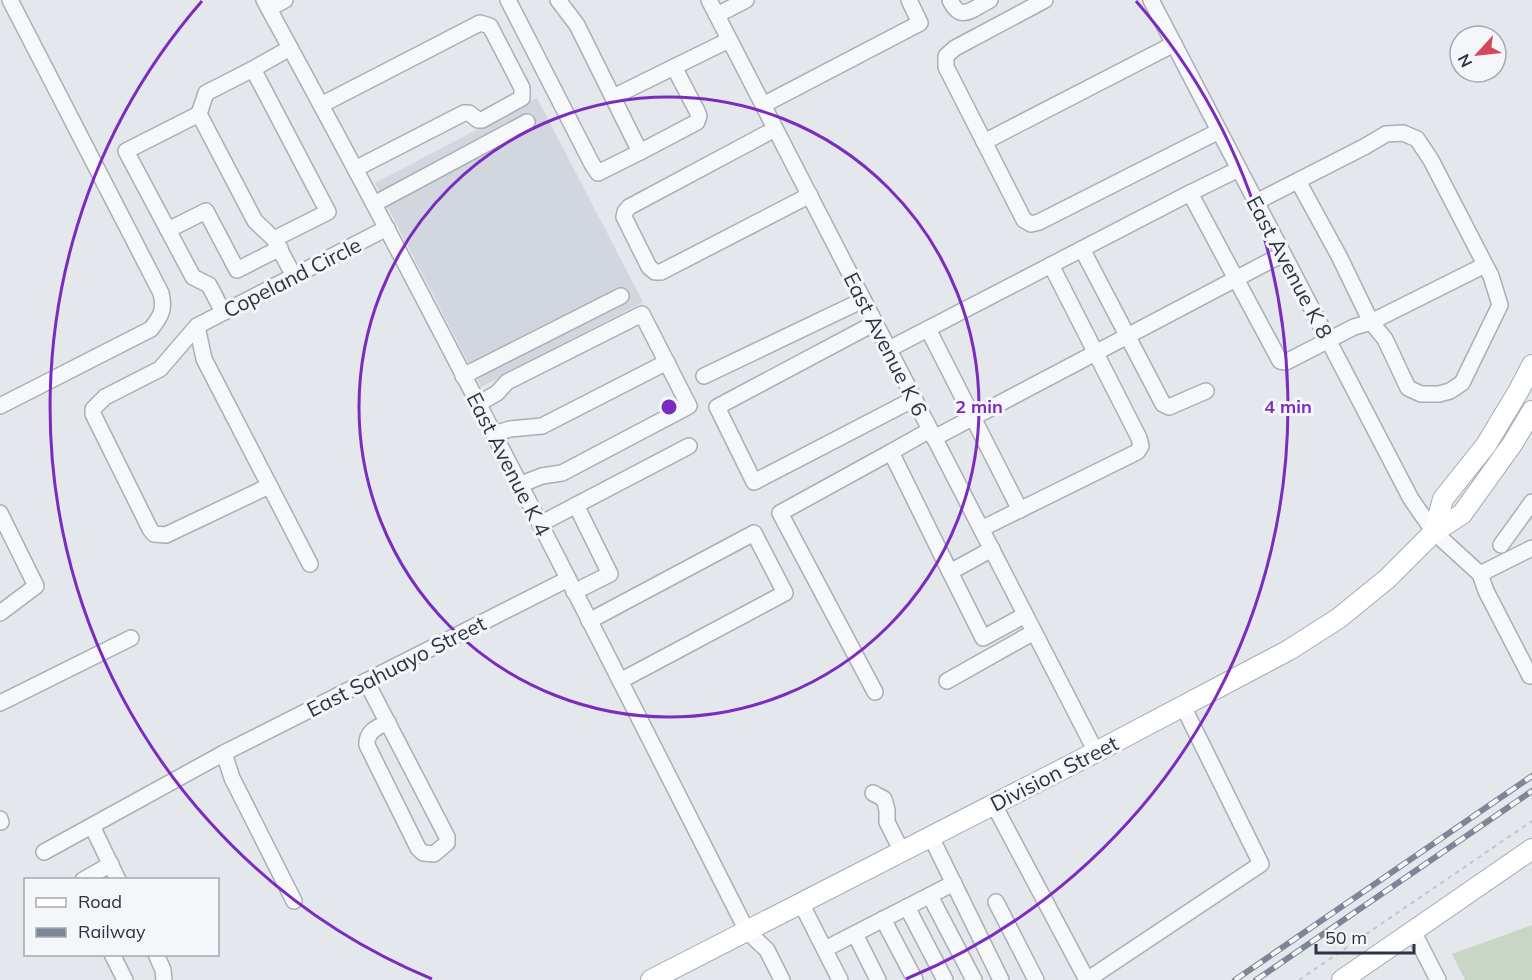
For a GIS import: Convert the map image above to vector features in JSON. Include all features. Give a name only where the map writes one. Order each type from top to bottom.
[{"type":"main road","points":[[1434,532],[1443,499],[1486,445],[1532,365]]},
{"type":"main road","name":"Division Street","points":[[651,980],[1096,752],[1289,650],[1339,618],[1388,578],[1434,532],[1462,514],[1513,444],[1532,411]]},
{"type":"main road","points":[[1342,980],[1532,849]]},
{"type":"street","points":[[0,406],[152,329],[160,317],[164,304],[161,293],[10,0]]},
{"type":"street","points":[[266,4],[285,0]]},
{"type":"street","points":[[508,0],[598,173],[697,122],[699,116],[674,67]]},
{"type":"street","points":[[558,0],[577,25],[640,152]]},
{"type":"street","name":"East Avenue K 6","points":[[709,0],[1096,752]]},
{"type":"street","points":[[717,15],[746,0]]},
{"type":"street","points":[[763,105],[920,23],[909,0]]},
{"type":"street","points":[[950,0],[955,11],[960,14],[990,0]]},
{"type":"street","points":[[1045,0],[955,48],[946,56],[946,67],[1024,220],[1031,224],[1039,222],[1219,131]]},
{"type":"street","name":"East Avenue K 8","points":[[1150,0],[1411,499],[1434,532],[1480,573]]},
{"type":"street","name":"East Avenue K 4","points":[[266,4],[387,228],[747,931],[767,950],[779,979]]},
{"type":"street","points":[[321,105],[480,22],[490,26],[522,88],[522,98],[482,120],[478,120],[469,113],[464,113],[356,169]]},
{"type":"street","points":[[613,97],[729,40]]},
{"type":"street","points":[[984,142],[1174,44]]},
{"type":"street","points":[[223,312],[209,285],[192,277],[126,152],[199,114],[206,93],[290,48]]},
{"type":"street","points":[[168,230],[206,211],[237,270],[328,212],[253,69]]},
{"type":"street","points":[[199,114],[255,221],[277,244],[294,276]]},
{"type":"street","points":[[374,204],[527,122]]},
{"type":"street","points":[[775,129],[629,207],[624,218],[649,267],[655,272],[661,272],[810,195]]},
{"type":"street","points":[[1256,202],[1386,134],[1403,132],[1417,139],[1431,160],[1491,276],[1500,304],[1461,383],[1450,391],[1439,394],[1421,394],[1408,388],[1385,339],[1371,322],[1339,256],[1298,181]]},
{"type":"street","points":[[889,349],[1239,169]]},
{"type":"street","points":[[1190,193],[1280,362],[1286,362],[1362,324],[1371,322],[1485,265]]},
{"type":"street","name":"Copeland Circle","points":[[197,326],[387,228]]},
{"type":"street","points":[[1082,249],[1163,404],[1169,407],[1175,406],[1206,391]]},
{"type":"street","points":[[875,692],[780,513],[891,452],[974,417],[1283,254]]},
{"type":"street","points":[[981,529],[1137,452],[1141,446],[1051,265]]},
{"type":"street","points":[[463,376],[621,296]]},
{"type":"street","points":[[704,376],[863,300]]},
{"type":"street","points":[[478,404],[497,393],[507,382],[642,314],[689,406],[561,472],[519,485]]},
{"type":"street","points":[[875,323],[717,407],[754,482],[914,399]]},
{"type":"street","points":[[197,326],[160,369],[105,398],[93,409],[93,414],[154,534],[166,535],[269,486]]},
{"type":"street","points":[[197,326],[204,359],[310,564]]},
{"type":"street","points":[[928,329],[1020,510]]},
{"type":"street","points":[[494,435],[510,429],[542,426],[667,363]]},
{"type":"street","points":[[540,524],[689,446]]},
{"type":"street","points":[[891,452],[983,638],[1025,615]]},
{"type":"street","points":[[1501,545],[1532,502]]},
{"type":"street","name":"East Sahuayo Street","points":[[44,852],[224,753],[366,681],[571,585],[610,573],[576,505]]},
{"type":"street","points":[[0,513],[36,586],[0,613]]},
{"type":"street","points":[[589,621],[754,533],[780,582],[785,593],[620,681]]},
{"type":"street","points":[[1532,548],[1480,573],[1486,591],[1530,676],[1532,675]]},
{"type":"street","points":[[950,572],[992,549]]},
{"type":"street","points":[[947,681],[1034,632]]},
{"type":"street","points":[[0,703],[131,638]]},
{"type":"street","points":[[366,681],[388,722],[447,837],[447,843],[434,854],[423,853],[418,848],[367,745],[369,733],[388,722]]},
{"type":"street","points":[[994,805],[1087,980],[1260,864],[1183,706]]},
{"type":"street","points":[[224,753],[232,778],[294,901]]},
{"type":"street","points":[[873,793],[884,799],[887,810],[886,822],[902,852]]},
{"type":"street","points":[[92,826],[118,878]]},
{"type":"street","points":[[931,837],[1001,980]]},
{"type":"street","points":[[85,878],[111,864]]},
{"type":"street","points":[[825,949],[954,883]]},
{"type":"street","points":[[930,896],[974,980]]},
{"type":"street","points":[[996,902],[1036,980]]},
{"type":"street","points":[[801,903],[840,980]]},
{"type":"street","points":[[907,907],[945,980]]},
{"type":"street","points":[[883,919],[915,980]]},
{"type":"street","points":[[1413,932],[1438,980]]},
{"type":"street","points":[[855,934],[878,980]]},
{"type":"street","points":[[113,956],[125,980]]},
{"type":"street","points":[[157,956],[163,970],[164,980]]},
{"type":"path","points":[[1299,980],[1531,822],[1532,828]]},
{"type":"shaded area","points":[[537,98],[643,302],[481,387],[375,183]]},
{"type":"green space","points":[[1532,925],[1532,980],[1465,980],[1452,954]]},
{"type":"railway","points":[[1235,980],[1532,776]]},
{"type":"railway","points":[[1256,980],[1532,791]]}]
